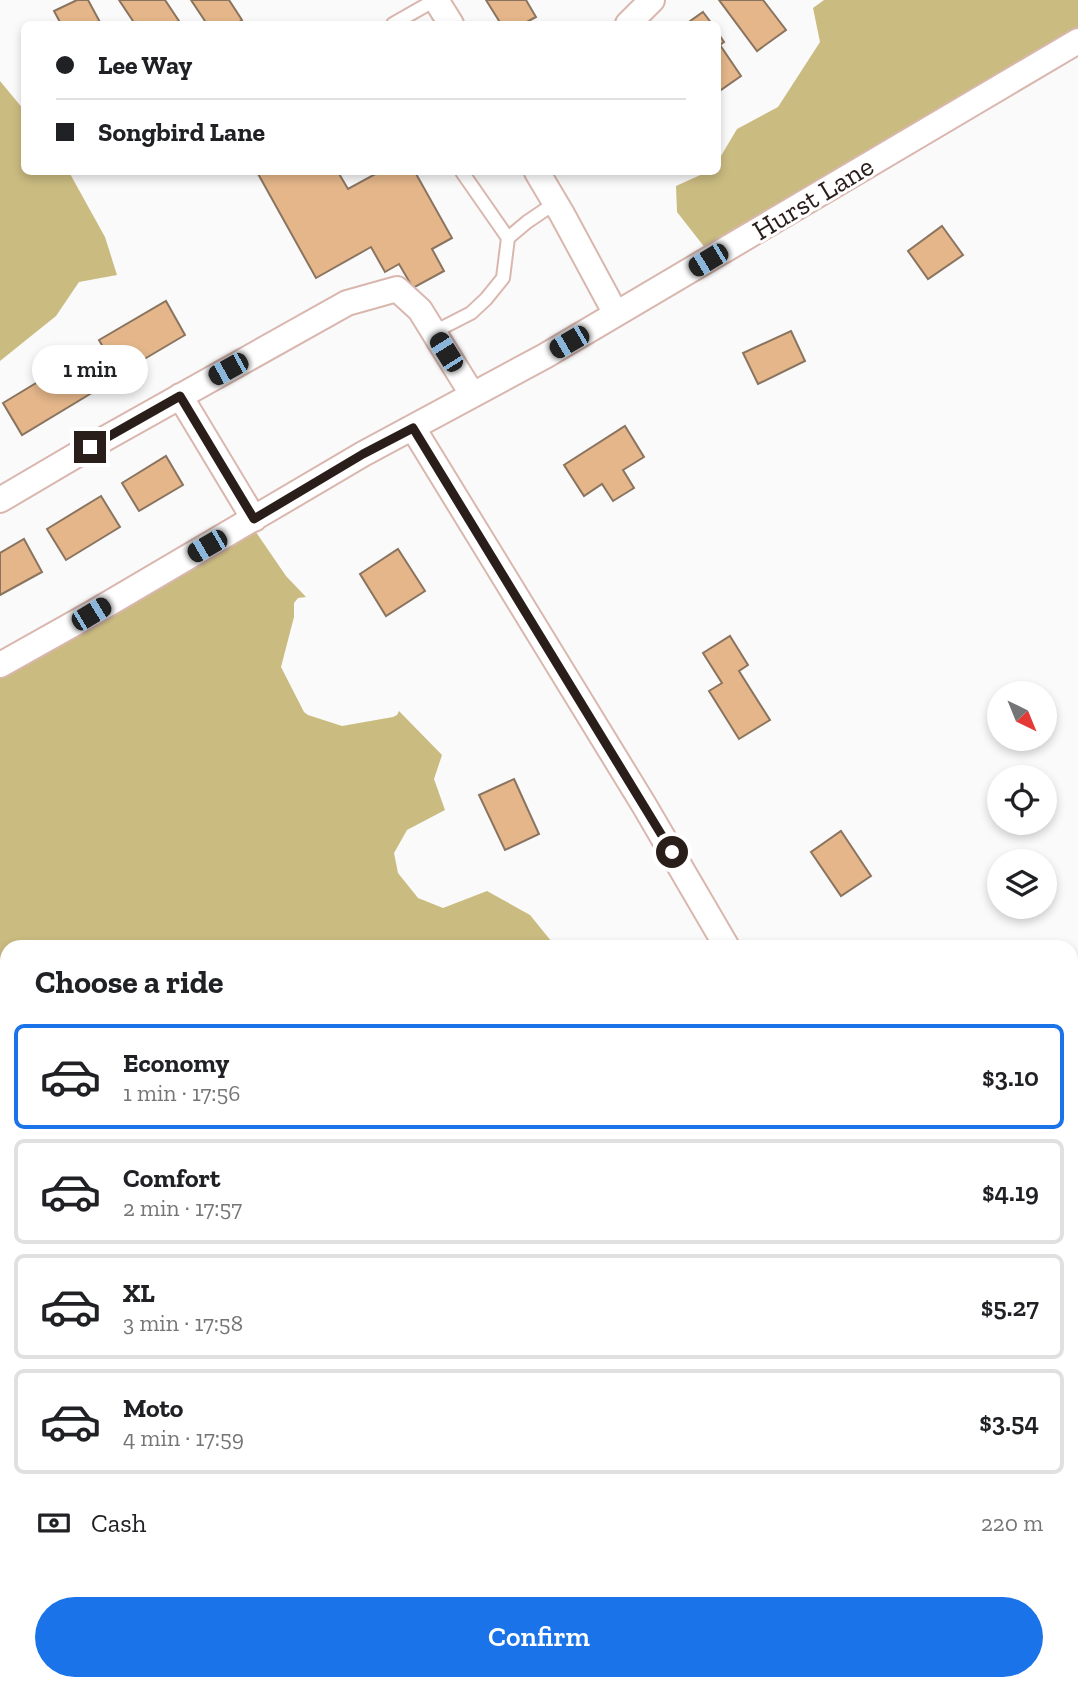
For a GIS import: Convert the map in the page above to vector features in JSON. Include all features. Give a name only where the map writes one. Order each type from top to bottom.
[{"type":"street","points":[[435,0],[448,21]]},
{"type":"street","points":[[631,21],[652,0]]},
{"type":"street","name":"Hurst Lane","points":[[0,665],[363,454],[545,356],[1078,41]]},
{"type":"street","points":[[539,175],[616,314]]},
{"type":"street","points":[[0,500],[347,303],[397,289],[420,310],[472,394]]},
{"type":"street","points":[[180,396],[254,519]]},
{"type":"street","points":[[413,428],[637,793],[723,940]]},
{"type":"lane","points":[[398,21],[435,0]]},
{"type":"lane","points":[[434,332],[471,313],[503,278],[508,238],[464,175]]},
{"type":"lane","points":[[508,238],[555,203]]},
{"type":"shaded area","points":[[824,0],[1078,0],[1078,47],[713,258],[677,212],[676,186],[700,175],[721,175],[721,156],[737,129],[778,107],[820,42],[813,8]]},
{"type":"shaded area","points":[[0,81],[21,106],[21,175],[71,175],[105,237],[117,275],[79,282],[56,316],[0,361]]},
{"type":"shaded area","points":[[251,525],[286,576],[306,597],[298,598],[294,603],[294,617],[281,667],[304,712],[342,726],[393,717],[399,711],[442,755],[434,779],[445,810],[407,830],[394,853],[398,873],[418,898],[443,908],[487,891],[530,915],[550,940],[0,940],[0,672]]},
{"type":"building","points":[[77,0],[88,0],[99,21],[59,21],[54,11]]},
{"type":"building","points":[[119,0],[165,0],[179,21],[133,21]]},
{"type":"building","points":[[191,0],[229,0],[242,20],[240,21],[205,21]]},
{"type":"building","points":[[486,0],[526,0],[536,17],[529,21],[499,21]]},
{"type":"building","points":[[719,0],[763,0],[786,30],[757,51]]},
{"type":"building","points":[[703,12],[710,21],[690,21]]},
{"type":"building","points":[[721,46],[741,76],[721,90]]},
{"type":"building","points":[[259,175],[340,175],[348,189],[374,175],[417,175],[452,238],[432,249],[444,271],[413,288],[399,264],[385,272],[371,247],[316,278]]},
{"type":"building","points":[[942,226],[963,255],[928,279],[908,251]]},
{"type":"building","points":[[166,301],[185,335],[119,374],[99,340]]},
{"type":"building","points":[[791,331],[805,361],[758,384],[743,353]]},
{"type":"building","points":[[81,356],[100,388],[22,435],[3,403]]},
{"type":"building","points":[[625,426],[644,457],[623,470],[634,488],[613,501],[602,484],[584,496],[564,465]]},
{"type":"building","points":[[166,456],[183,485],[139,511],[122,483]]},
{"type":"building","points":[[101,496],[120,527],[66,560],[47,529]]},
{"type":"building","points":[[24,539],[42,572],[0,595],[0,553]]},
{"type":"building","points":[[398,549],[425,591],[386,616],[360,574]]},
{"type":"building","points":[[730,636],[748,665],[739,671],[770,720],[739,739],[709,691],[722,683],[703,653]]},
{"type":"building","points":[[514,779],[539,834],[505,850],[479,795]]},
{"type":"building","points":[[841,831],[871,876],[841,896],[811,852]]},
{"type":"route","points":[[90,447],[180,396],[254,519],[363,454],[413,428],[672,852]]}]
